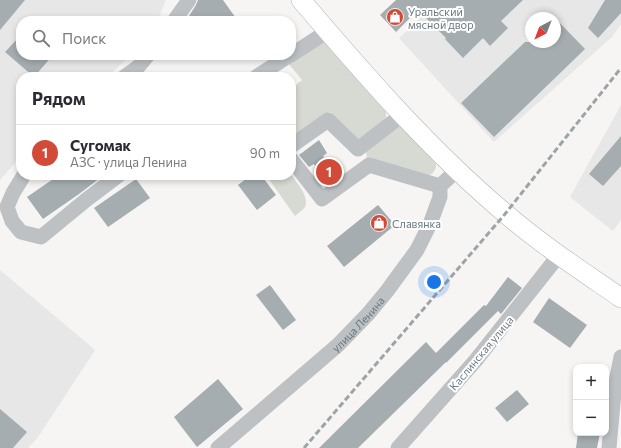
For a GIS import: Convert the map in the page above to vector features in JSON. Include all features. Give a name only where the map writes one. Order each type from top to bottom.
[{"type":"main road","points":[[301,0],[402,114],[457,170],[510,218],[559,255],[621,298]]},
{"type":"street","points":[[178,16],[189,0]]},
{"type":"street","points":[[296,52],[328,31]]},
{"type":"street","points":[[131,72],[144,60]]},
{"type":"street","points":[[264,72],[283,60]]},
{"type":"street","points":[[296,142],[328,120],[358,149],[402,114]]},
{"type":"street","points":[[296,165],[322,199],[369,165],[440,186],[457,170]]},
{"type":"street","points":[[21,180],[7,207],[12,221],[21,232],[41,237],[112,180]]},
{"type":"street","name":"улица Ленина","points":[[218,448],[338,345],[387,292],[417,250],[427,231],[440,197],[440,186]]},
{"type":"street","name":"Каслинская улица","points":[[398,448],[476,360],[559,255]]},
{"type":"street","points":[[609,448],[614,393],[621,357]]},
{"type":"shaded area","points":[[0,0],[166,0],[159,16],[16,16],[16,60],[126,60],[112,72],[16,72],[16,162],[0,180]]},
{"type":"shaded area","points":[[439,0],[621,0],[621,24],[612,37],[494,142],[399,38]]},
{"type":"shaded area","points":[[322,39],[386,112],[386,117],[358,140],[353,138],[330,112],[296,134],[296,85],[302,80],[288,63],[292,60],[296,60],[296,57]]},
{"type":"shaded area","points":[[621,105],[621,220],[613,231],[570,197]]},
{"type":"shaded area","points":[[397,126],[403,128],[436,164],[436,168],[432,174],[428,175],[367,158],[366,153],[368,148]]},
{"type":"shaded area","points":[[270,180],[295,180],[304,194],[306,203],[305,207],[295,216]]},
{"type":"shaded area","points":[[0,270],[95,350],[38,437],[28,448],[0,448]]},
{"type":"building","points":[[0,0],[25,0],[0,30]]},
{"type":"building","points":[[198,0],[223,0],[234,16],[189,16]]},
{"type":"building","points":[[396,0],[523,0],[501,21],[508,28],[490,46],[483,38],[463,58],[445,39],[446,38],[418,10],[396,32],[380,15]]},
{"type":"building","points":[[605,0],[621,0],[621,13],[598,38],[588,28]]},
{"type":"building","points":[[561,24],[585,49],[494,137],[461,103],[525,42],[525,48],[561,48]]},
{"type":"building","points":[[16,40],[16,60],[49,60],[38,72],[28,72],[5,52]]},
{"type":"building","points":[[621,136],[621,166],[603,186],[589,174]]},
{"type":"building","points":[[319,140],[327,153],[323,156],[338,176],[328,184],[314,164],[309,167],[299,155]]},
{"type":"building","points":[[52,180],[97,180],[43,219],[27,197]]},
{"type":"building","points":[[135,180],[137,180],[150,198],[108,227],[94,208]]},
{"type":"building","points":[[244,180],[265,180],[276,195],[257,210],[238,185]]},
{"type":"building","points":[[378,205],[395,225],[344,267],[327,246]]},
{"type":"building","points":[[508,277],[522,288],[501,314],[498,311],[358,448],[319,448],[426,342],[436,353],[484,305],[486,306]]},
{"type":"building","points":[[270,285],[296,320],[283,330],[256,295]]},
{"type":"building","points":[[549,298],[587,325],[570,348],[533,322]]},
{"type":"building","points":[[218,379],[243,409],[197,447],[174,417]]},
{"type":"building","points":[[517,390],[529,404],[507,422],[495,408]]},
{"type":"building","points":[[0,409],[27,432],[13,448],[0,448]]},
{"type":"building","points":[[578,436],[599,436],[597,448],[576,448]]},
{"type":"railway","points":[[304,448],[505,214],[621,68]]},
{"type":"place","name":"Уральский мясной двор","points":[[395,17]]},
{"type":"place","name":"Сугомак","points":[[329,172]]},
{"type":"place","name":"Славянка","points":[[379,223]]}]
